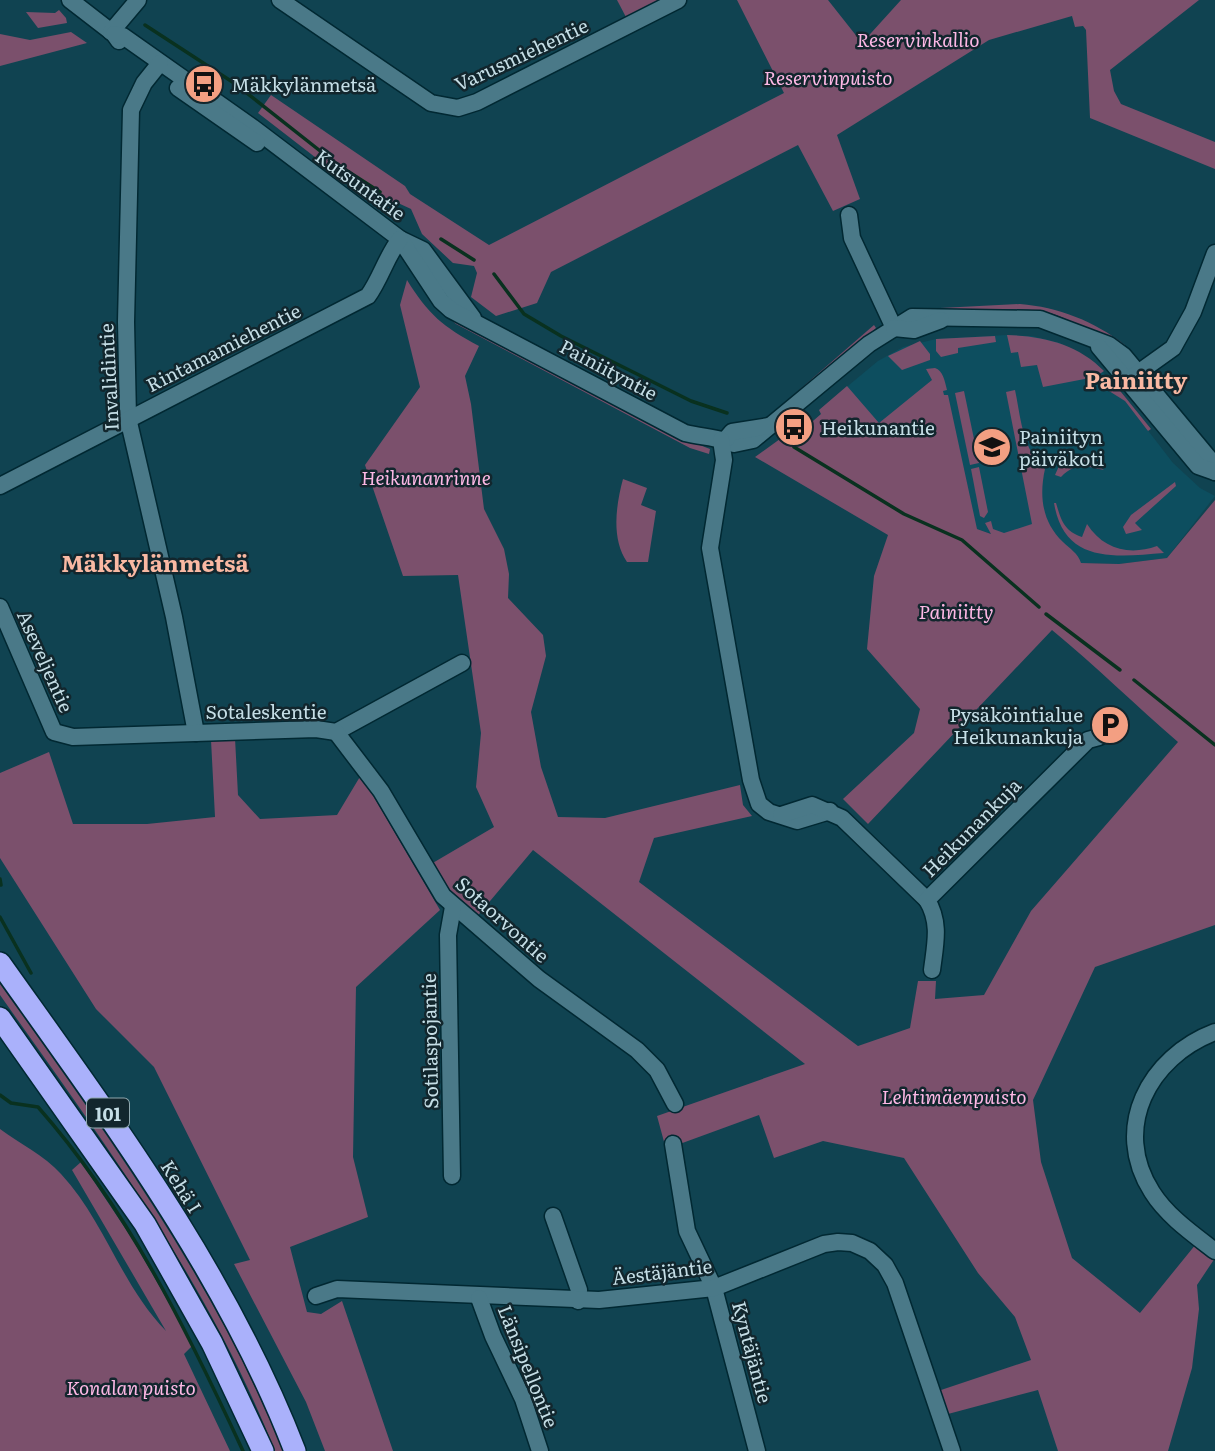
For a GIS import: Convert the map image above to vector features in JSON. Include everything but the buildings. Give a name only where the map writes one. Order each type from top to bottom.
[{"type":"highway","name":"Kehä I","points":[[0,963],[156,1184],[240,1330],[295,1451]]},
{"type":"highway","name":"101","points":[[0,1018],[145,1224],[212,1343],[263,1451]]},
{"type":"street","name":"Kutsuntatie","points":[[69,0],[113,33],[123,36],[157,66],[242,120],[400,239]]},
{"type":"street","points":[[113,33],[138,0]]},
{"type":"street","name":"Varusmiehentie","points":[[280,0],[431,103],[458,108],[513,85],[678,0]]},
{"type":"street","name":"Invalidintie","points":[[157,66],[131,110],[125,322],[128,418],[174,617],[197,733]]},
{"type":"street","points":[[849,215],[852,238],[894,328]]},
{"type":"street","name":"Rintamamiehentie","points":[[0,486],[368,296],[381,267],[400,239]]},
{"type":"street","name":"Painiityntie","points":[[400,239],[423,250],[476,323],[685,433],[734,444],[746,443],[869,344],[912,317],[941,320],[1031,318],[1059,324],[1090,338],[1134,375],[1198,466],[1215,472]]},
{"type":"street","points":[[1134,375],[1173,348],[1193,312],[1215,253]]},
{"type":"street","points":[[724,440],[724,460],[710,548],[751,780],[759,804],[781,815],[812,805],[830,811],[860,834],[927,900]]},
{"type":"street","name":"Aseveljentie","points":[[0,607],[54,732]]},
{"type":"street","name":"Sotaleskentie","points":[[54,732],[73,737],[316,729],[336,732],[462,663]]},
{"type":"street","name":"Sotaorvontie","points":[[336,732],[381,791],[443,896],[453,907],[542,982],[637,1049],[657,1070],[675,1104]]},
{"type":"street","name":"Heikunankuja","points":[[932,970],[937,927],[934,912],[927,900],[1088,740],[1099,737]]},
{"type":"street","name":"Sotilaspojantie","points":[[452,1176],[448,935],[453,907]]},
{"type":"street","points":[[1215,1032],[1187,1045],[1158,1069],[1141,1101],[1136,1135],[1142,1173],[1152,1193],[1171,1215],[1215,1251]]},
{"type":"street","name":"Kyntäjäntie","points":[[673,1144],[687,1231],[713,1289],[757,1451]]},
{"type":"street","points":[[553,1216],[579,1290],[578,1301]]},
{"type":"street","name":"Äestäjäntie","points":[[316,1296],[337,1289],[578,1301],[713,1289],[824,1244],[852,1243],[870,1251],[885,1265],[895,1283],[952,1451]]},
{"type":"street","name":"Länsipellontie","points":[[479,1298],[492,1336],[523,1399],[540,1451]]},
{"type":"shaded area","name":"Painiityn päiväkoti","points":[[1032,336],[1060,343],[1096,363],[1173,463],[1200,488],[1215,496],[1167,558],[1119,564],[1081,563],[959,523],[794,430],[809,418],[813,421],[821,414],[819,410],[878,361],[903,347],[936,339]]},
{"type":"green space","points":[[617,0],[666,0],[627,19]]},
{"type":"green space","name":"Reservinpuisto","points":[[737,0],[828,0],[862,43],[901,0],[1199,0],[1110,70],[1114,91],[1121,104],[1215,142],[1215,169],[1090,118],[1086,30],[1083,26],[1075,27],[1072,16],[989,40],[837,135],[860,199],[833,211],[798,145],[551,272],[537,303],[496,316],[471,297],[477,273],[474,266],[453,263],[422,234],[411,209],[398,203],[373,202],[258,113],[271,95],[405,186],[410,194],[489,245],[784,93]]},
{"type":"green space","points":[[59,10],[67,23],[38,28],[26,12],[55,13]]},
{"type":"green space","points":[[71,32],[87,43],[0,66],[0,34],[30,40]]},
{"type":"green space","points":[[421,276],[432,294],[684,439],[710,449],[709,454],[690,448],[456,324],[435,307],[417,279]]},
{"type":"green space","points":[[407,280],[437,319],[479,346],[465,376],[484,509],[504,549],[509,574],[508,598],[543,635],[546,656],[531,712],[541,767],[558,817],[605,818],[740,785],[743,805],[752,816],[654,838],[639,882],[858,1046],[910,1028],[918,981],[936,981],[935,999],[984,995],[1031,911],[1178,742],[1052,630],[868,824],[843,799],[914,733],[920,709],[867,649],[874,576],[888,535],[755,457],[809,418],[813,421],[821,414],[819,410],[847,386],[879,423],[932,380],[926,369],[935,368],[942,374],[947,390],[943,391],[944,395],[948,395],[977,529],[991,534],[985,523],[991,521],[993,529],[1004,533],[1032,524],[1006,392],[1015,390],[1027,443],[1045,469],[1042,489],[1046,517],[1056,534],[1081,563],[1119,564],[1167,558],[1215,500],[1215,925],[1095,967],[1033,1100],[1041,1162],[1072,1258],[1140,1313],[1196,1244],[1215,1258],[1197,1285],[1199,1309],[1192,1368],[1168,1451],[1058,1451],[1038,1390],[948,1414],[938,1391],[1031,1360],[1015,1317],[978,1273],[904,1158],[823,1141],[774,1158],[759,1115],[666,1149],[657,1116],[805,1064],[533,850],[475,919],[457,906],[431,864],[494,827],[476,787],[481,733],[458,575],[403,576],[365,465],[420,387],[400,305]]},
{"type":"green space","points":[[1020,304],[1048,308],[1075,317],[1101,329],[1125,345],[1064,318],[1041,311],[1011,309],[921,312],[921,309]]},
{"type":"green space","points":[[874,325],[876,328],[867,337],[768,417]]},
{"type":"green space","points":[[1007,335],[1034,337],[1059,343],[1083,354],[1104,371],[1095,377],[1043,387],[1037,365],[1021,367],[1018,352],[1011,353]]},
{"type":"green space","points":[[995,336],[996,342],[958,348],[958,353],[941,357],[936,351],[936,339]]},
{"type":"green space","points":[[920,341],[930,354],[930,360],[902,370],[888,356]]},
{"type":"green space","points":[[1108,376],[1151,429],[1148,431],[1125,401],[1101,386],[1101,381]]},
{"type":"green space","points":[[964,391],[979,463],[970,465],[955,393]]},
{"type":"green space","points":[[1073,457],[1089,459],[1104,470],[1082,466],[1061,477],[1055,475],[1059,466]]},
{"type":"green space","points":[[979,467],[988,512],[984,518],[980,516],[971,469]]},
{"type":"green space","points":[[623,479],[647,488],[641,505],[656,511],[648,562],[627,562],[622,553],[616,522]]},
{"type":"green space","points":[[1175,482],[1176,486],[1135,523],[1142,530],[1126,534],[1123,527],[1131,515]]},
{"type":"green space","points":[[1054,503],[1064,524],[1076,535],[1082,537],[1087,524],[1093,533],[1109,545],[1127,550],[1157,546],[1164,553],[1110,555],[1080,547],[1060,523]]},
{"type":"green space","points":[[235,738],[238,795],[260,819],[337,815],[361,775],[440,910],[356,987],[353,1157],[368,1217],[290,1247],[307,1312],[321,1314],[342,1301],[393,1451],[325,1451],[306,1402],[234,1264],[250,1260],[154,1067],[96,1009],[0,858],[0,773],[49,752],[73,824],[147,824],[215,817],[211,740]]},
{"type":"green space","points":[[0,984],[118,1152],[191,1267],[225,1327],[283,1451],[275,1451],[248,1388],[186,1271],[78,1105],[0,995]]},
{"type":"green space","name":"Konalan puisto","points":[[0,1129],[47,1161],[76,1192],[137,1294],[166,1331],[72,1170],[81,1162],[133,1240],[193,1345],[184,1354],[230,1451],[0,1451]]},
{"type":"waterway","points":[[145,25],[234,83],[338,165],[380,192]]},
{"type":"waterway","points":[[441,239],[474,260]]},
{"type":"waterway","points":[[494,274],[524,314],[561,336],[691,401],[727,413]]},
{"type":"waterway","points":[[794,447],[904,514],[962,540],[1039,607]]},
{"type":"waterway","points":[[1046,614],[1120,670]]},
{"type":"waterway","points":[[1134,680],[1215,745]]},
{"type":"waterway","points":[[0,879],[1,885]]},
{"type":"waterway","points":[[0,917],[31,973]]},
{"type":"waterway","points":[[0,1095],[11,1103],[38,1107],[100,1186],[177,1316],[243,1451]]},
{"type":"place","name":"Mäkkylänmetsä","points":[[204,84]]},
{"type":"place","name":"Heikunantie","points":[[794,427]]},
{"type":"place","name":"Painiityn päiväkoti","points":[[992,447]]},
{"type":"place","name":"Pysäköintialue Heikunankuja","points":[[1110,725]]},
{"type":"district","name":"Painiitty","points":[[1136,379]]},
{"type":"district","name":"Mäkkylänmetsä","points":[[155,562]]},
{"type":"park label","name":"Reservinkallio","points":[[918,39]]},
{"type":"park label","name":"Heikunanrinne","points":[[426,477]]},
{"type":"park label","name":"Lehtimäenpuisto","points":[[954,1096]]}]
